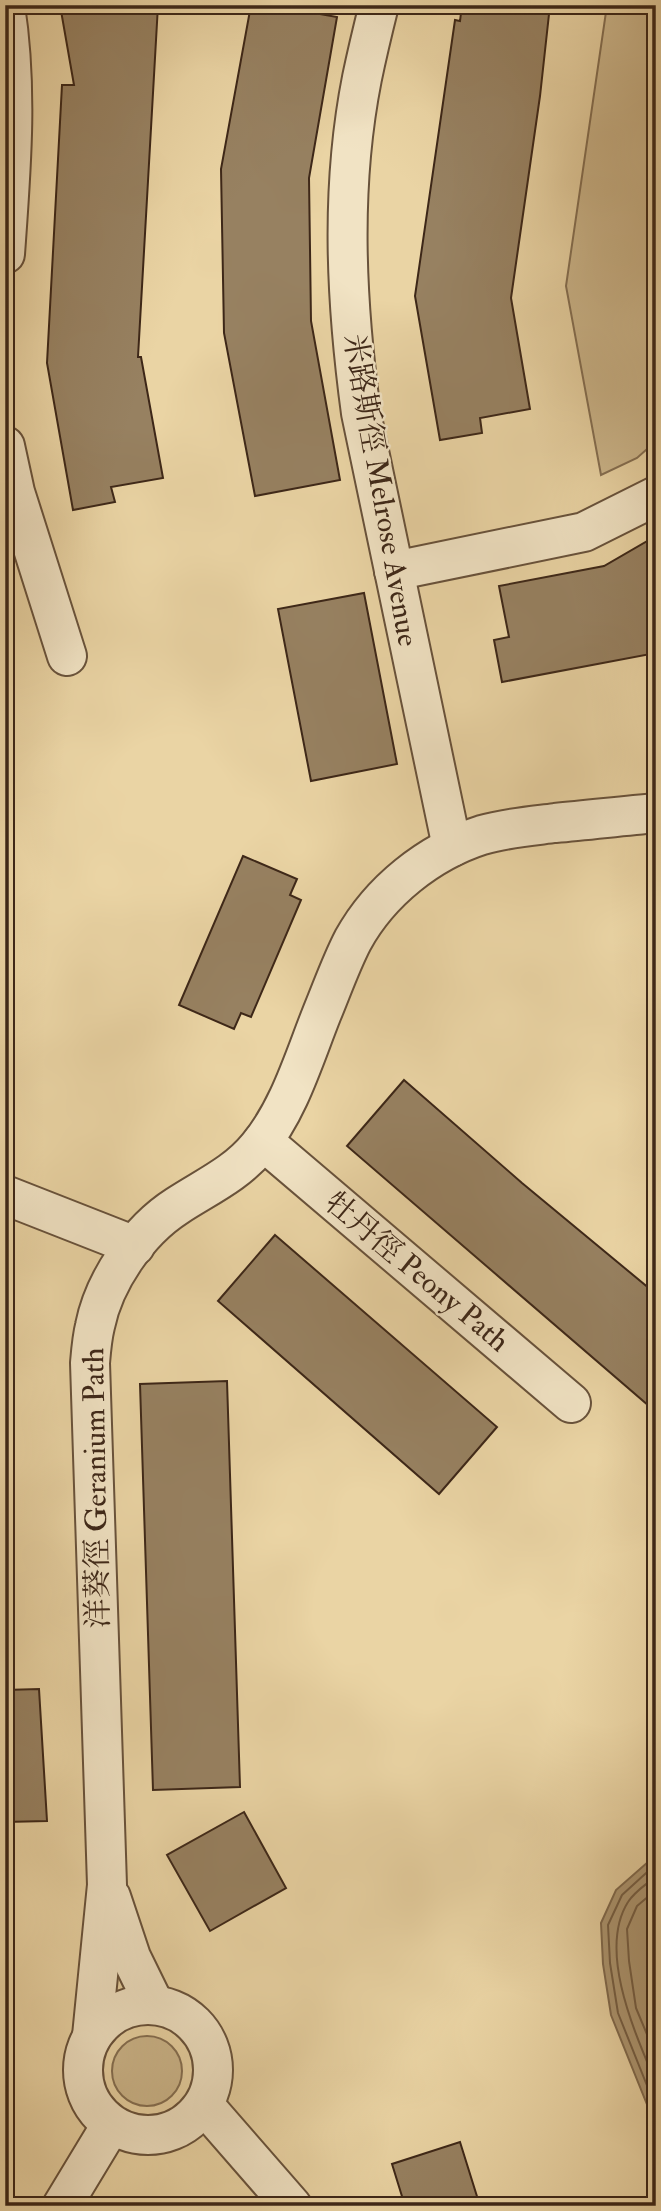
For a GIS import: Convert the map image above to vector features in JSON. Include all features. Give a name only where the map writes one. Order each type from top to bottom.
[{"type":"street","name":"米路斯徑 Melrose Avenue","points":[[379,5],[362,79],[353,143],[347,271],[351,342],[361,413],[452,847]]},
{"type":"street","points":[[5,6],[13,81],[13,118],[5,254]]},
{"type":"street","points":[[5,446],[15,492],[67,656]]},
{"type":"street","points":[[394,571],[584,532],[656,496]]},
{"type":"street","name":"洋葵徑 Geranium Path","points":[[92,2036],[107,1885],[90,1363],[95,1324],[108,1288],[135,1246],[173,1208],[232,1173],[263,1141],[275,1124],[288,1096],[353,940],[396,886],[422,864],[481,835],[511,828],[656,813]]},
{"type":"street","name":"牡丹徑 Peony Path","points":[[263,1141],[571,1403]]},
{"type":"street","points":[[5,1195],[135,1246]]},
{"type":"street","name":"洋葵徑 Geranium Path","points":[[107,1885],[131,1956],[154,2004]]},
{"type":"street","points":[[154,2004],[175,2010],[193,2023],[207,2041],[213,2062],[212,2085],[204,2105],[190,2121],[172,2132],[151,2136],[131,2134],[111,2125],[94,2108],[84,2084],[82,2058],[92,2036],[108,2017],[130,2007],[154,2004]]},
{"type":"street","points":[[204,2105],[292,2206]]},
{"type":"street","points":[[62,2206],[111,2125]]},
{"type":"shaded area","points":[[607,5],[656,5],[656,441],[637,458],[601,475],[566,286]]},
{"type":"shaded area","points":[[140,2036],[154,2036],[167,2042],[176,2051],[182,2071],[180,2084],[172,2096],[154,2106],[140,2106],[127,2100],[118,2091],[112,2078],[112,2064],[118,2051],[127,2042]]},
{"type":"water","points":[[656,1855],[656,2140],[648,2107],[611,2015],[603,1964],[601,1923],[616,1890]]},
{"type":"building","points":[[60,5],[158,5],[138,357],[141,357],[163,478],[111,487],[115,502],[73,510],[47,363],[62,85],[74,85]]},
{"type":"building","points":[[251,5],[269,5],[337,17],[309,178],[311,321],[340,480],[255,496],[224,333],[221,169]]},
{"type":"building","points":[[462,5],[550,5],[511,298],[530,409],[480,418],[482,433],[440,440],[415,296],[455,20],[460,21]]},
{"type":"building","points":[[656,536],[656,653],[502,682],[494,640],[509,637],[499,586],[604,566]]},
{"type":"building","points":[[364,593],[397,764],[311,781],[278,609]]},
{"type":"building","points":[[243,856],[297,879],[290,895],[301,900],[251,1017],[241,1013],[234,1029],[179,1005]]},
{"type":"building","points":[[404,1080],[522,1183],[656,1294],[656,1412],[347,1146]]},
{"type":"building","points":[[275,1235],[497,1427],[439,1494],[218,1301]]},
{"type":"building","points":[[227,1381],[240,1787],[153,1790],[140,1384]]},
{"type":"building","points":[[39,1689],[47,1821],[5,1822],[5,1690]]},
{"type":"building","points":[[244,1812],[286,1888],[210,1931],[167,1855]]},
{"type":"building","points":[[460,2142],[480,2206],[405,2206],[392,2164]]}]
